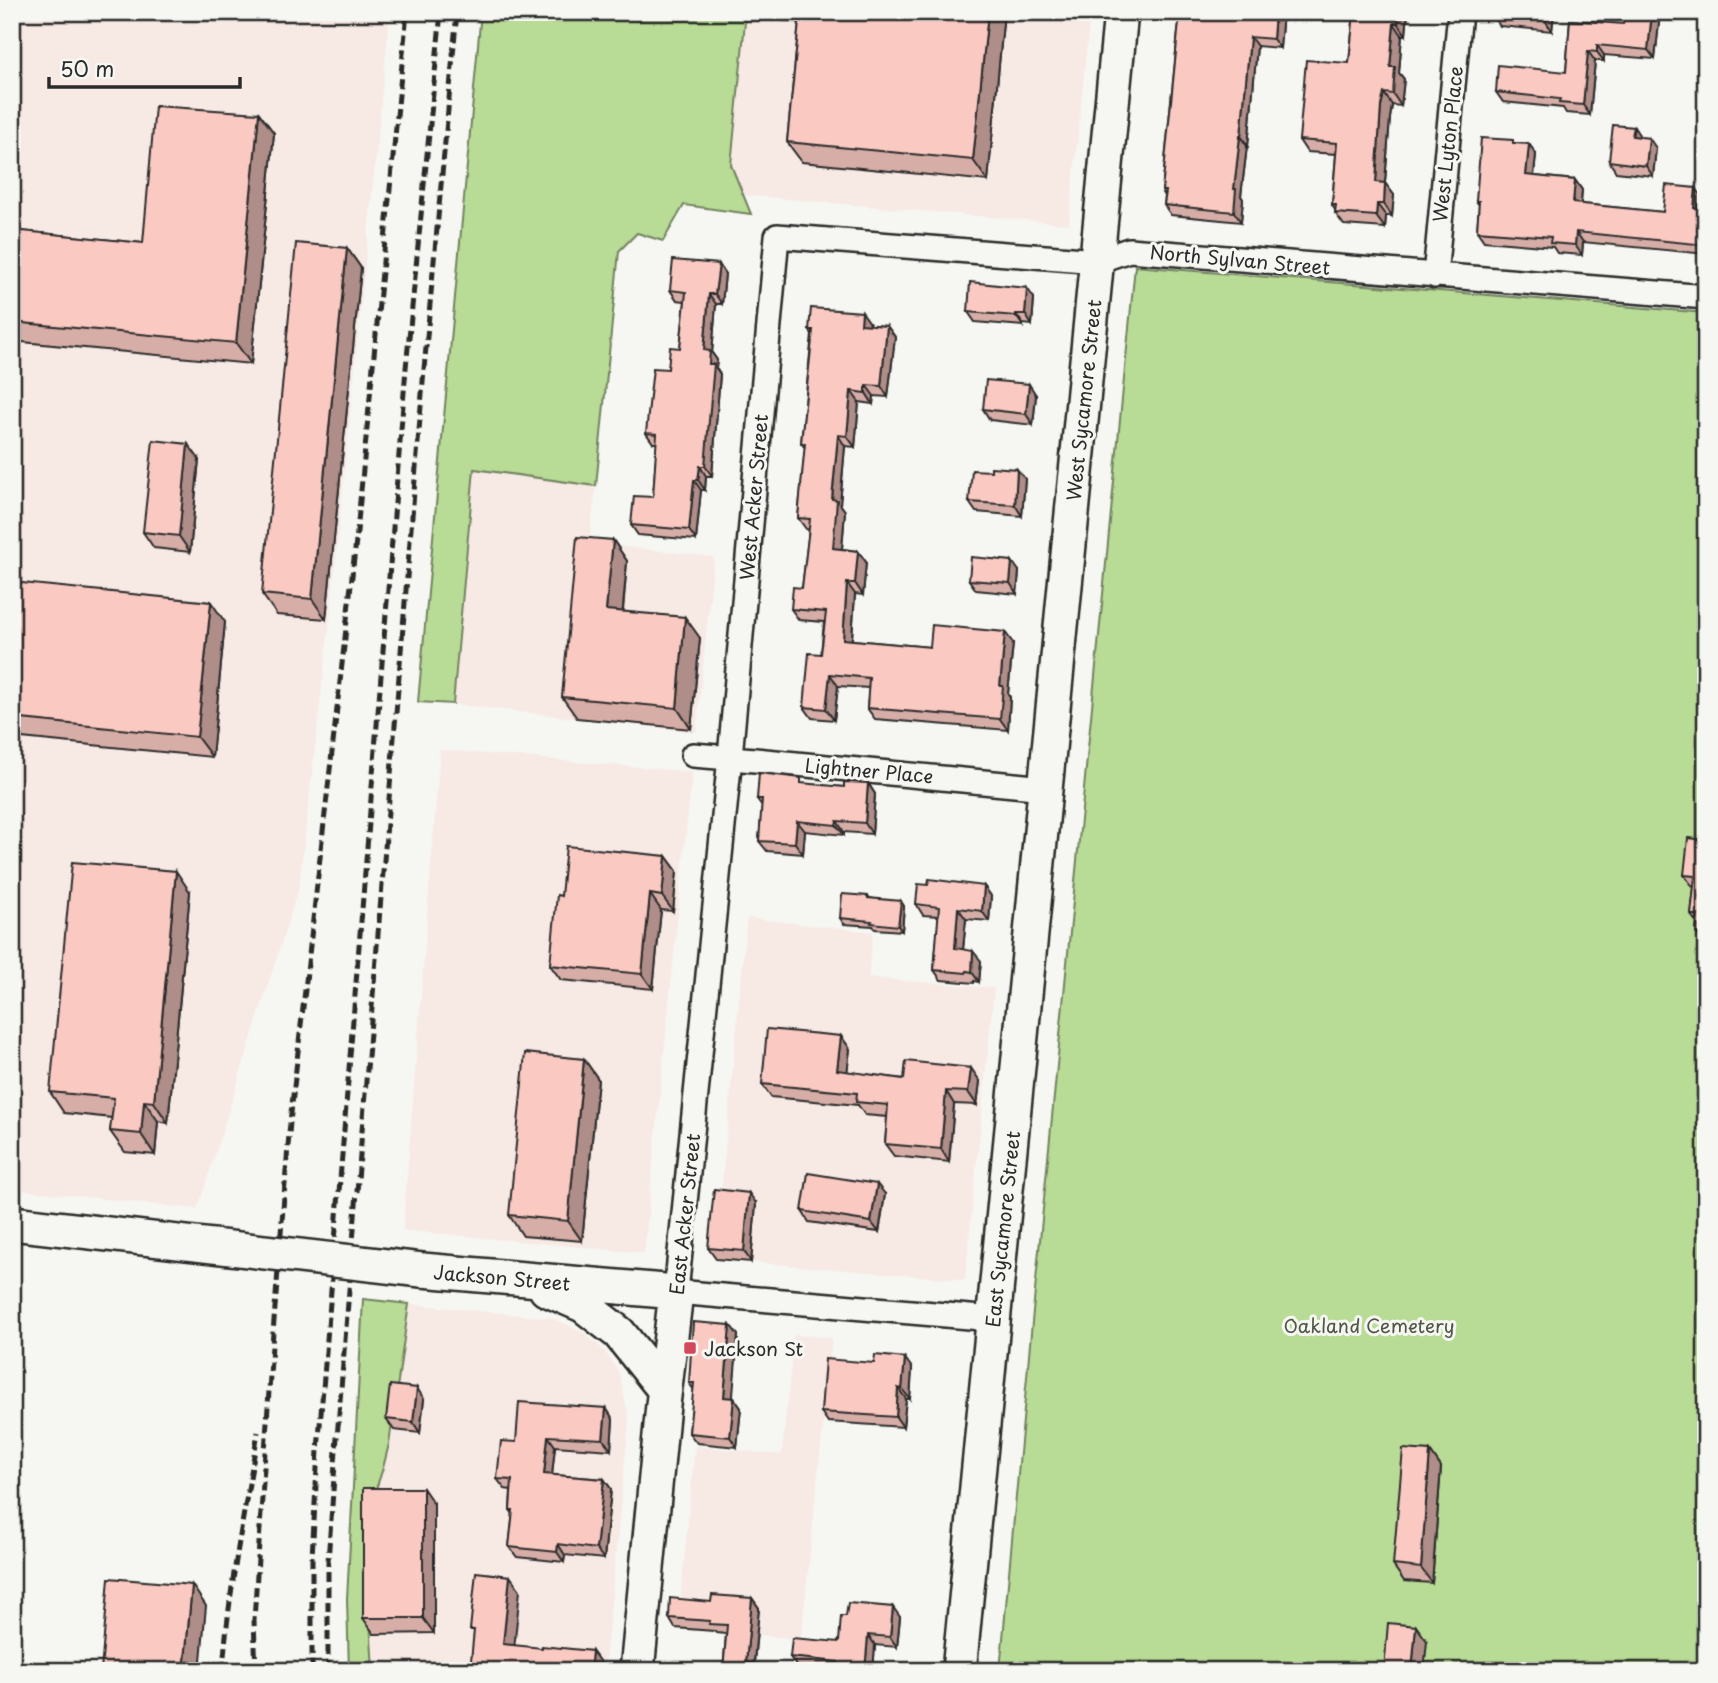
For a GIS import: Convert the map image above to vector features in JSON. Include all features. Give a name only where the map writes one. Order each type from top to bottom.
[{"type":"street","name":"West Sycamore Street","points":[[1045,788],[1121,12]]},
{"type":"street","name":"West Lyton Place","points":[[1435,276],[1460,12]]},
{"type":"street","name":"North Sylvan Street","points":[[777,236],[1097,261],[1129,250],[1706,297]]},
{"type":"street","name":"West Acker Street","points":[[730,757],[777,236]]},
{"type":"street","name":"Lightner Place","points":[[693,755],[1045,788]]},
{"type":"street","name":"East Acker Street","points":[[637,1671],[730,757]]},
{"type":"street","name":"East Sycamore Street","points":[[959,1671],[1045,788]]},
{"type":"street","name":"Jackson Street","points":[[12,1223],[422,1270],[993,1318]]},
{"type":"street","points":[[521,1278],[583,1305],[619,1333],[664,1389]]},
{"type":"street","points":[[644,1596],[656,1657],[662,1671]]},
{"type":"shaded area","points":[[12,12],[390,12],[329,626],[299,886],[197,1209],[12,1189]]},
{"type":"shaded area","points":[[746,12],[1090,12],[1069,224],[743,195],[731,165]]},
{"type":"shaded area","points":[[474,469],[596,486],[589,543],[714,557],[696,732],[453,704]]},
{"type":"shaded area","points":[[440,750],[692,772],[644,1253],[403,1230]]},
{"type":"shaded area","points":[[747,918],[873,932],[868,978],[994,988],[965,1280],[715,1259]]},
{"type":"shaded area","points":[[409,1304],[550,1318],[587,1335],[605,1352],[619,1372],[629,1420],[604,1671],[373,1671],[370,1619],[372,1501],[389,1444]]},
{"type":"shaded area","points":[[794,1335],[832,1338],[801,1639],[678,1627],[695,1446],[782,1455]]},
{"type":"green space","points":[[481,12],[746,12],[731,165],[751,214],[684,205],[663,241],[637,233],[619,251],[596,486],[474,469],[453,704],[418,702]]},
{"type":"green space","name":"Oakland Cemetery","points":[[1135,266],[1706,313],[1706,1671],[1000,1671]]},
{"type":"green space","points":[[363,1299],[409,1304],[389,1444],[372,1501],[370,1619],[373,1671],[349,1671],[347,1599]]},
{"type":"building","points":[[800,12],[988,12],[973,160],[787,142]]},
{"type":"building","points":[[1180,12],[1275,12],[1273,39],[1250,37],[1234,212],[1164,205],[1166,191],[1162,191]]},
{"type":"building","points":[[1354,12],[1399,12],[1398,23],[1394,23],[1390,67],[1395,67],[1393,94],[1384,93],[1381,106],[1376,182],[1385,183],[1384,204],[1377,204],[1376,216],[1335,213],[1336,205],[1332,205],[1337,143],[1299,140],[1306,60],[1349,63]]},
{"type":"building","points":[[1492,12],[1546,12],[1545,20],[1492,15]]},
{"type":"building","points":[[1631,12],[1652,12],[1648,50],[1597,45],[1597,52],[1588,51],[1583,105],[1559,103],[1560,99],[1496,92],[1498,65],[1566,72],[1570,20],[1623,24],[1624,19],[1630,20]]},
{"type":"building","points":[[155,106],[259,113],[236,343],[12,322],[12,230],[143,243]]},
{"type":"building","points":[[1613,125],[1634,127],[1632,136],[1649,138],[1646,166],[1609,161]]},
{"type":"building","points":[[1481,138],[1529,144],[1526,175],[1575,180],[1573,203],[1663,212],[1666,185],[1696,188],[1694,208],[1706,209],[1706,245],[1576,232],[1575,245],[1550,243],[1551,237],[1477,231],[1479,201],[1476,201]]},
{"type":"building","points":[[296,243],[347,248],[312,599],[262,594]]},
{"type":"building","points":[[673,260],[719,264],[715,294],[709,294],[704,350],[710,351],[709,364],[714,364],[705,466],[700,466],[698,480],[694,480],[689,530],[631,525],[634,496],[653,497],[657,434],[646,433],[653,368],[668,369],[670,347],[680,348],[686,292],[670,290]]},
{"type":"building","points":[[970,282],[1027,288],[1025,314],[1016,316],[968,312]]},
{"type":"building","points":[[811,308],[862,312],[861,324],[887,326],[881,386],[866,385],[866,393],[851,391],[847,436],[838,435],[832,499],[837,500],[833,548],[858,551],[855,583],[847,583],[843,639],[930,647],[932,625],[1005,632],[1000,719],[867,708],[869,678],[830,674],[826,709],[804,707],[809,653],[821,654],[826,612],[791,609],[793,587],[802,588],[810,519],[798,518],[805,443],[801,443],[813,330],[809,330]]},
{"type":"building","points":[[986,380],[1029,384],[1026,414],[983,409]]},
{"type":"building","points":[[153,440],[188,444],[179,536],[143,532]]},
{"type":"building","points":[[991,467],[1017,469],[1015,505],[969,502],[972,470],[991,471]]},
{"type":"building","points":[[577,537],[613,540],[606,610],[685,617],[677,708],[562,697]]},
{"type":"building","points":[[971,557],[1012,561],[1010,583],[969,580]]},
{"type":"building","points":[[12,582],[211,602],[197,737],[12,718]]},
{"type":"building","points":[[759,773],[801,778],[801,783],[844,787],[844,782],[868,783],[865,823],[837,821],[836,825],[797,821],[795,843],[759,841],[762,799],[757,799]]},
{"type":"building","points":[[1688,838],[1706,840],[1706,934],[1696,933],[1698,915],[1691,915],[1695,876],[1684,875]]},
{"type":"building","points":[[566,846],[666,856],[662,896],[650,894],[642,974],[550,965],[557,895],[561,896]]},
{"type":"building","points":[[72,862],[176,871],[154,1102],[144,1101],[141,1134],[110,1131],[114,1098],[50,1092]]},
{"type":"building","points":[[929,879],[984,886],[982,911],[958,908],[955,948],[973,951],[972,972],[934,970],[939,907],[916,904],[918,884],[928,885]]},
{"type":"building","points":[[842,894],[901,901],[898,926],[840,918]]},
{"type":"building","points":[[767,1029],[841,1036],[837,1070],[904,1079],[906,1061],[971,1068],[968,1092],[946,1091],[941,1149],[885,1144],[888,1105],[856,1102],[857,1093],[762,1084]]},
{"type":"building","points":[[525,1053],[584,1059],[568,1221],[509,1215]]},
{"type":"building","points":[[808,1173],[877,1184],[871,1222],[802,1211]]},
{"type":"building","points":[[714,1189],[749,1193],[744,1251],[708,1248]]},
{"type":"building","points":[[693,1322],[730,1325],[724,1397],[734,1398],[730,1437],[689,1433],[694,1383],[689,1383]]},
{"type":"building","points":[[875,1355],[905,1358],[902,1389],[898,1388],[896,1417],[821,1412],[825,1359],[874,1363]]},
{"type":"building","points":[[390,1385],[417,1388],[413,1422],[386,1419]]},
{"type":"building","points":[[519,1402],[606,1408],[603,1439],[548,1436],[544,1474],[604,1479],[596,1549],[558,1544],[557,1552],[509,1547],[513,1510],[510,1510],[512,1480],[497,1479],[501,1441],[516,1442]]},
{"type":"building","points":[[1403,1449],[1430,1451],[1421,1568],[1393,1565]]},
{"type":"building","points":[[363,1488],[423,1488],[423,1618],[363,1618]]},
{"type":"building","points":[[476,1572],[510,1576],[503,1644],[592,1651],[590,1671],[470,1671],[474,1630],[470,1630]]},
{"type":"building","points":[[109,1578],[192,1585],[184,1671],[101,1671]]},
{"type":"building","points":[[712,1595],[752,1598],[746,1663],[766,1665],[766,1671],[723,1671],[727,1625],[669,1618],[670,1598],[711,1602]]},
{"type":"building","points":[[848,1603],[893,1607],[890,1637],[868,1635],[865,1671],[837,1671],[838,1662],[790,1657],[792,1638],[839,1642],[841,1616],[846,1616]]},
{"type":"building","points":[[1388,1623],[1416,1626],[1412,1671],[1384,1671]]},
{"type":"railway","points":[[256,1671],[254,1620],[290,1122],[357,532],[407,12]]},
{"type":"railway","points":[[312,1671],[312,1557],[318,1450],[406,368],[441,12]]},
{"type":"railway","points":[[328,1671],[328,1561],[336,1450],[424,369],[457,12]]},
{"type":"railway","points":[[223,1671],[233,1581],[258,1432]]},
{"type":"place","name":"Jackson St","points":[[690,1348]]}]
